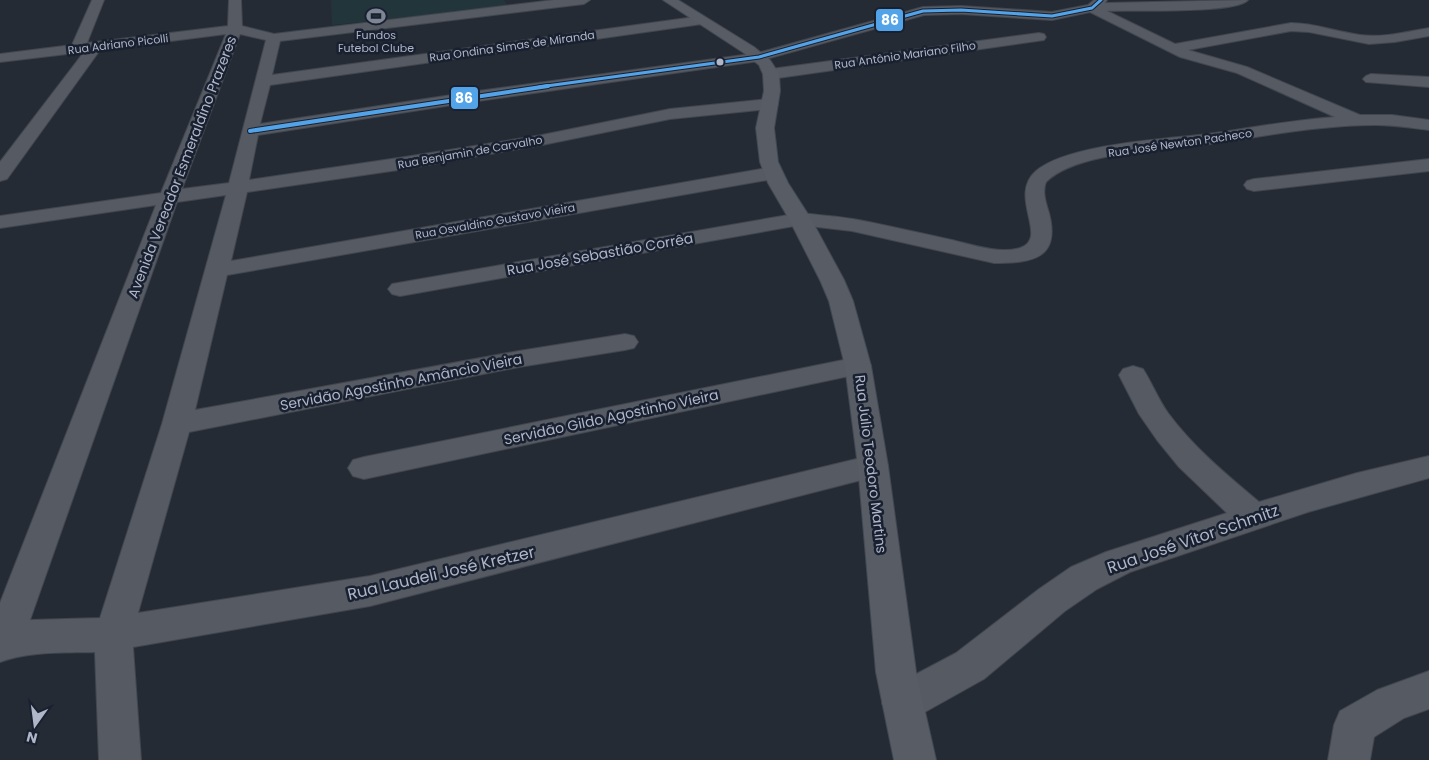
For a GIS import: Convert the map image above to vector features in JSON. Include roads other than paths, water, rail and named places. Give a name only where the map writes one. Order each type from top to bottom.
[{"type":"main road","points":[[670,0],[750,50],[765,66]]},
{"type":"main road","name":"Rua Júlio Teodoro Martins","points":[[765,66],[772,91],[765,128],[773,173],[800,219],[841,301],[858,366],[873,466],[896,672],[915,760]]},
{"type":"street","points":[[77,48],[98,0]]},
{"type":"street","points":[[235,0],[236,29]]},
{"type":"street","points":[[120,760],[113,634],[177,424],[274,38],[584,0]]},
{"type":"street","points":[[250,131],[478,96],[765,66],[923,11],[961,10],[1052,16],[1097,4],[1204,6],[1242,0]]},
{"type":"street","points":[[1097,4],[1185,54],[1242,70],[1358,120]]},
{"type":"street","name":"Rua Ondina Simas de Miranda","points":[[263,81],[702,20]]},
{"type":"street","points":[[1173,48],[1291,27],[1310,28],[1368,40],[1381,40],[1429,32]]},
{"type":"street","name":"Rua Adriano Picolli","points":[[0,58],[236,29]]},
{"type":"street","name":"Avenida Vereador Esmeraldino Prazeres","points":[[0,642],[15,612],[169,199],[236,29],[274,38]]},
{"type":"street","name":"Rua Antônio Mariano Filho","points":[[765,66],[1039,36]]},
{"type":"street","points":[[0,175],[96,46]]},
{"type":"street","points":[[456,54],[478,96]]},
{"type":"street","points":[[1371,79],[1429,82]]},
{"type":"street","name":"Rua Benjamin de Carvalho","points":[[0,222],[237,189],[507,146],[670,114],[770,104]]},
{"type":"street","name":"Rua José Newton Pacheco","points":[[800,219],[852,225],[994,256],[1008,256],[1035,249],[1040,243],[1042,235],[1034,193],[1035,185],[1040,177],[1058,166],[1128,148],[1358,120],[1408,122],[1429,125]]},
{"type":"street","points":[[1408,122],[1429,132]]},
{"type":"street","points":[[1254,185],[1429,165]]},
{"type":"street","name":"Rua Osvaldino Gustavo Vieira","points":[[217,270],[773,173]]},
{"type":"street","name":"Rua José Sebastião Corrêa","points":[[400,289],[800,219]]},
{"type":"street","name":"Servidão Agostinho Amâncio Vieira","points":[[177,424],[519,359],[625,342]]},
{"type":"street","name":"Servidão Gildo Agostinho Vieira","points":[[364,468],[858,366]]},
{"type":"street","points":[[1133,375],[1157,419],[1169,435],[1200,468],[1254,517]]},
{"type":"street","name":"Rua Laudeli José Kretzer","points":[[0,642],[33,637],[113,634],[370,591],[873,466]]},
{"type":"street","name":"Rua José Vítor Schmitz","points":[[902,703],[970,666],[1052,600],[1084,578],[1144,553],[1254,517],[1357,485],[1429,467]]},
{"type":"street","points":[[1349,760],[1355,725],[1391,704],[1429,690]]},
{"type":"place","name":"Fundos Futebol Clube","points":[[376,16]]}]
